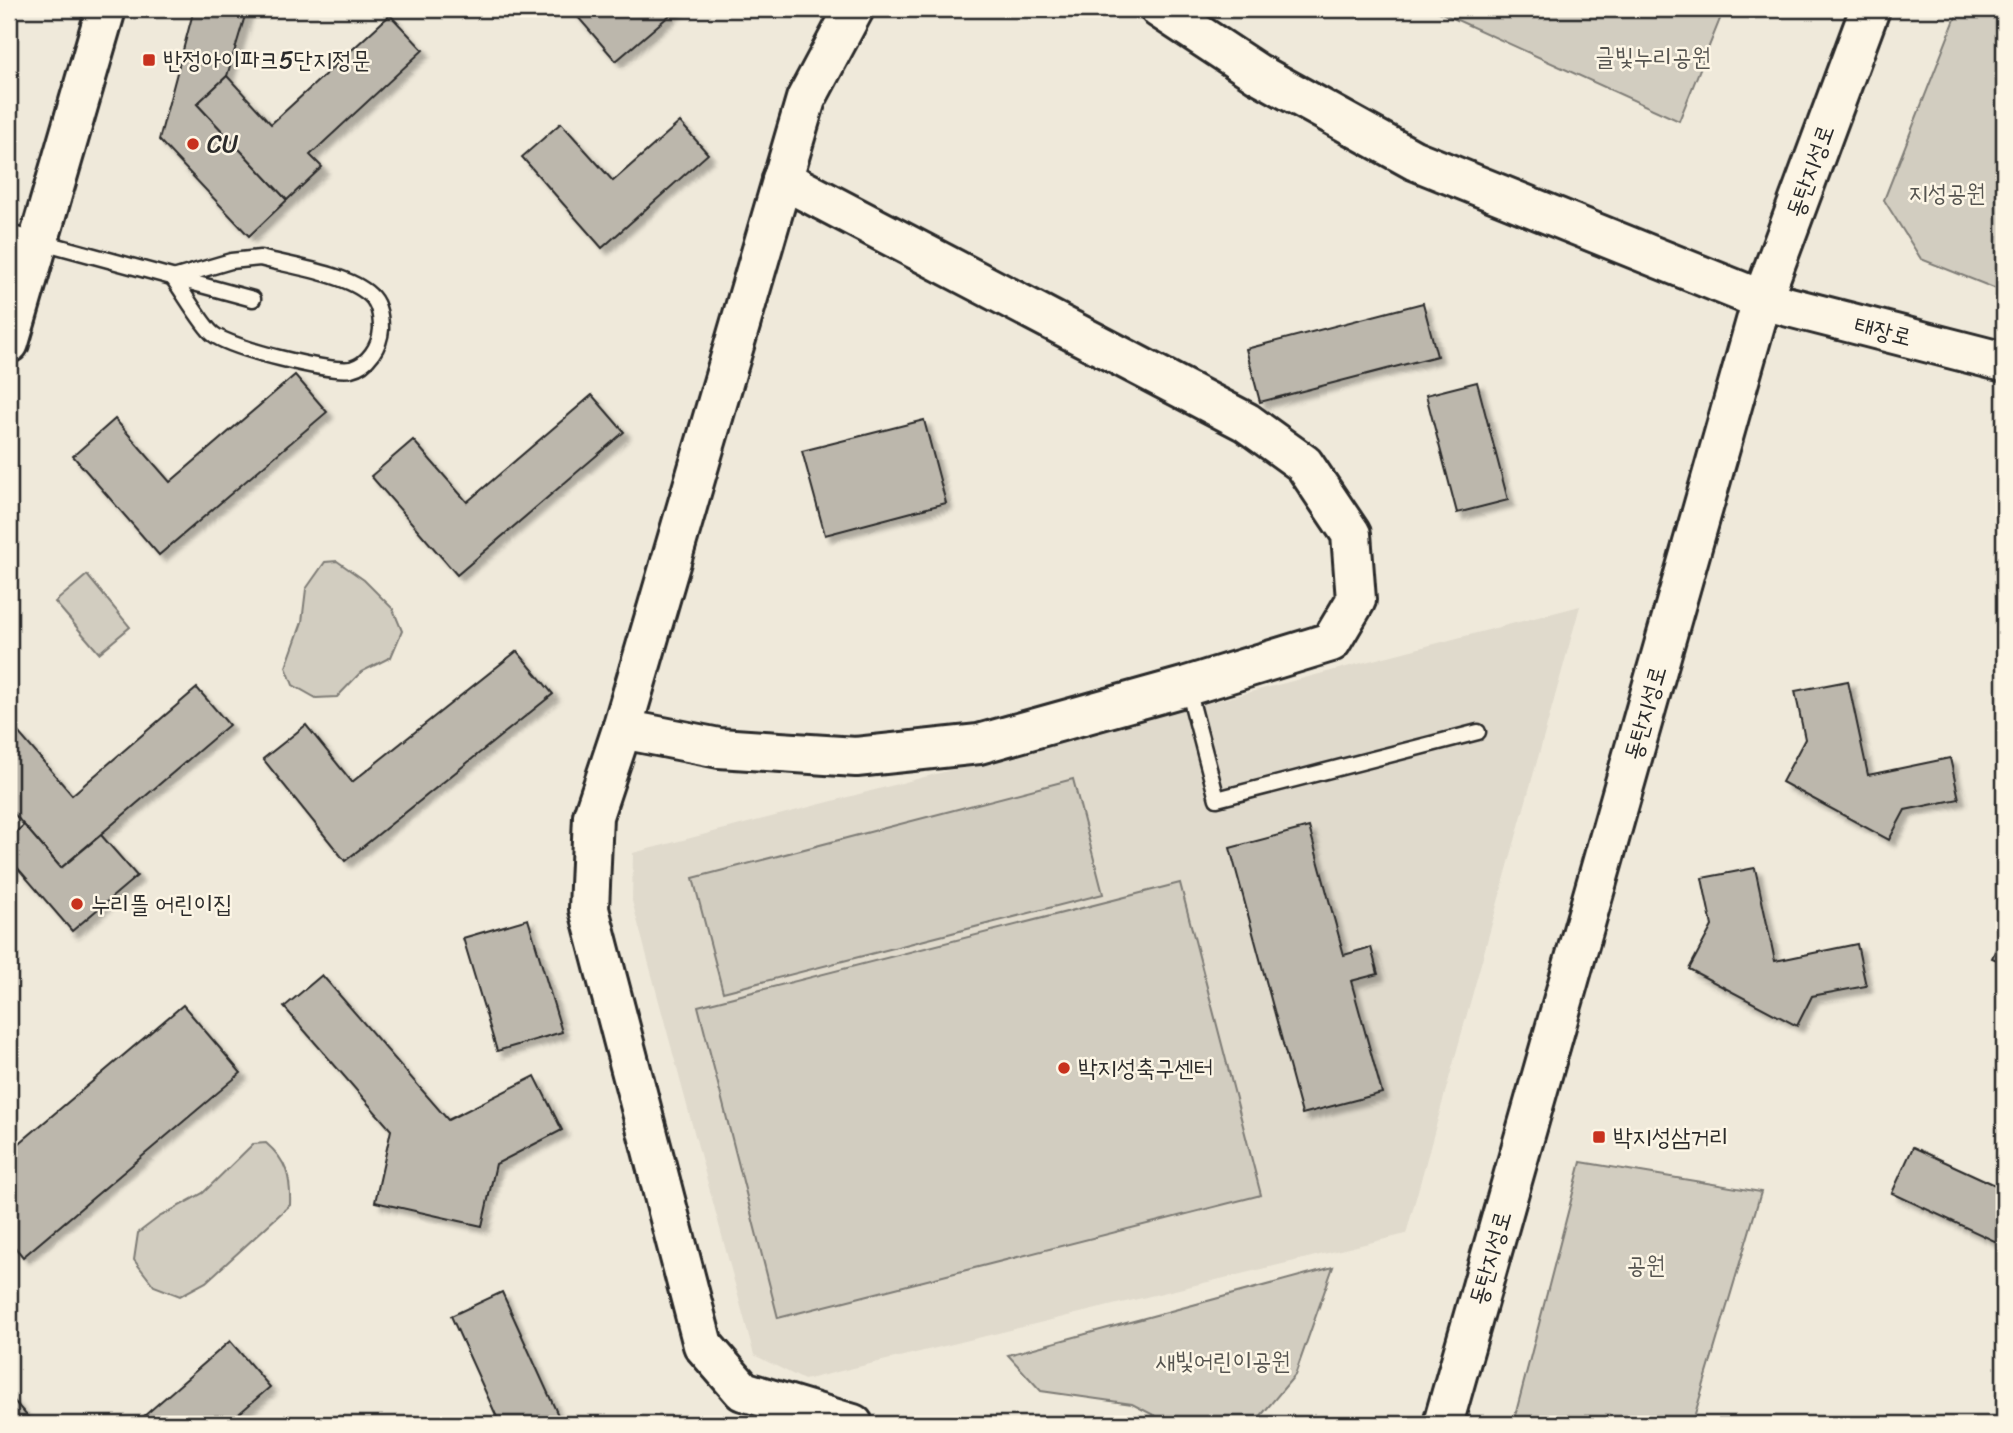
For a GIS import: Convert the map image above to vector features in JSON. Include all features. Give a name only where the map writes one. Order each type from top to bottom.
[{"type":"street","points":[[9,343],[24,237],[106,9]]},
{"type":"street","points":[[853,9],[806,99],[622,729],[593,816],[589,909],[703,1345],[743,1391],[853,1424]]},
{"type":"street","name":"태장로","points":[[1160,9],[1257,73],[1414,160],[1762,300],[2004,362]]},
{"type":"street","name":"동탄지성로","points":[[1443,1424],[1762,300],[1870,9]]},
{"type":"street","points":[[622,729],[719,748],[856,757],[979,744],[1187,686],[1331,642],[1356,600],[1351,534],[1304,464],[1246,422],[782,179]]},
{"type":"lane","points":[[24,237],[253,299]]},
{"type":"lane","points":[[260,258],[273,261],[351,282],[372,296],[379,310],[381,333],[372,356],[353,369],[331,369],[244,348],[213,334],[173,278],[231,261],[260,258]]},
{"type":"lane","points":[[1187,686],[1217,799],[1478,732]]},
{"type":"shaded area","name":"박지성축구센터","points":[[1580,606],[1406,1234],[804,1380],[754,1355],[632,901],[633,853]]},
{"type":"green space","name":"글빛누리공원","points":[[1433,9],[1724,9],[1679,121]]},
{"type":"green space","name":"지성공원","points":[[1959,9],[2004,9],[2004,292],[1921,259],[1884,200]]},
{"type":"green space","points":[[337,561],[364,580],[393,609],[402,631],[391,657],[361,672],[337,697],[316,698],[293,685],[286,667],[302,622],[306,589],[325,562]]},
{"type":"green space","points":[[87,575],[130,627],[99,653],[55,602]]},
{"type":"green space","points":[[1073,779],[1103,894],[723,992],[693,878]]},
{"type":"green space","points":[[1180,883],[1261,1195],[778,1318],[698,1006]]},
{"type":"green space","points":[[266,1143],[283,1163],[290,1186],[290,1205],[206,1282],[180,1296],[154,1286],[134,1260],[138,1233],[159,1217],[203,1193],[253,1144]]},
{"type":"green space","name":"공원","points":[[1581,1162],[1761,1192],[1692,1424],[1513,1424]]},
{"type":"green space","name":"새빛어린이공원","points":[[1333,1267],[1295,1375],[1254,1424],[1171,1424],[1132,1404],[1041,1391],[1008,1355]]},
{"type":"building","points":[[194,9],[247,9],[227,76],[197,104],[287,200],[249,236],[159,140]]},
{"type":"building","points":[[571,9],[677,9],[616,61]]},
{"type":"building","points":[[390,15],[423,50],[310,155],[322,167],[287,200],[197,104],[227,76],[271,124]]},
{"type":"building","points":[[680,122],[708,154],[602,248],[522,157],[561,123],[613,181]]},
{"type":"building","points":[[1423,303],[1437,356],[1260,402],[1246,349]]},
{"type":"building","points":[[295,375],[327,412],[159,555],[73,456],[115,419],[170,482]]},
{"type":"building","points":[[1477,382],[1508,500],[1457,513],[1426,395]]},
{"type":"building","points":[[592,395],[624,432],[457,575],[371,476],[413,440],[467,502]]},
{"type":"building","points":[[924,420],[946,503],[825,535],[802,451]]},
{"type":"building","points":[[517,651],[553,694],[345,861],[263,759],[306,725],[352,782]]},
{"type":"building","points":[[1848,681],[1868,775],[1950,758],[1959,799],[1905,810],[1889,840],[1782,782],[1805,739],[1795,691]]},
{"type":"building","points":[[197,688],[229,725],[61,868],[9,808],[9,740],[18,732],[72,795]]},
{"type":"building","name":"누리뜰 어린이집","points":[[24,825],[61,868],[101,835],[137,876],[72,931],[9,858],[9,838]]},
{"type":"building","points":[[1309,827],[1344,955],[1371,947],[1378,974],[1351,981],[1382,1093],[1302,1114],[1230,848]]},
{"type":"building","points":[[1755,868],[1775,961],[1857,944],[1866,986],[1812,996],[1797,1026],[1689,969],[1712,926],[1702,878]]},
{"type":"building","points":[[528,919],[562,1032],[497,1051],[463,938]]},
{"type":"building","points":[[2004,931],[2004,963],[1992,958]]},
{"type":"building","points":[[322,975],[448,1120],[535,1076],[562,1130],[496,1164],[482,1226],[375,1202],[391,1130],[284,1007]]},
{"type":"building","points":[[183,1005],[241,1073],[23,1257],[9,1240],[9,1152]]},
{"type":"building","points":[[1913,1147],[2004,1189],[2003,1245],[1892,1193]]},
{"type":"building","points":[[502,1292],[562,1424],[500,1424],[451,1316]]},
{"type":"building","points":[[230,1341],[270,1387],[227,1424],[135,1424]]},
{"type":"building","points":[[9,1395],[34,1424],[9,1424]]},
{"type":"place","name":"반정아이파크5단지정문","points":[[149,60]]},
{"type":"place","name":"CU","points":[[193,144]]},
{"type":"place","name":"누리뜰 어린이집","points":[[77,904]]},
{"type":"place","name":"박지성축구센터","points":[[1064,1068]]},
{"type":"place","name":"박지성삼거리","points":[[1599,1137]]}]
